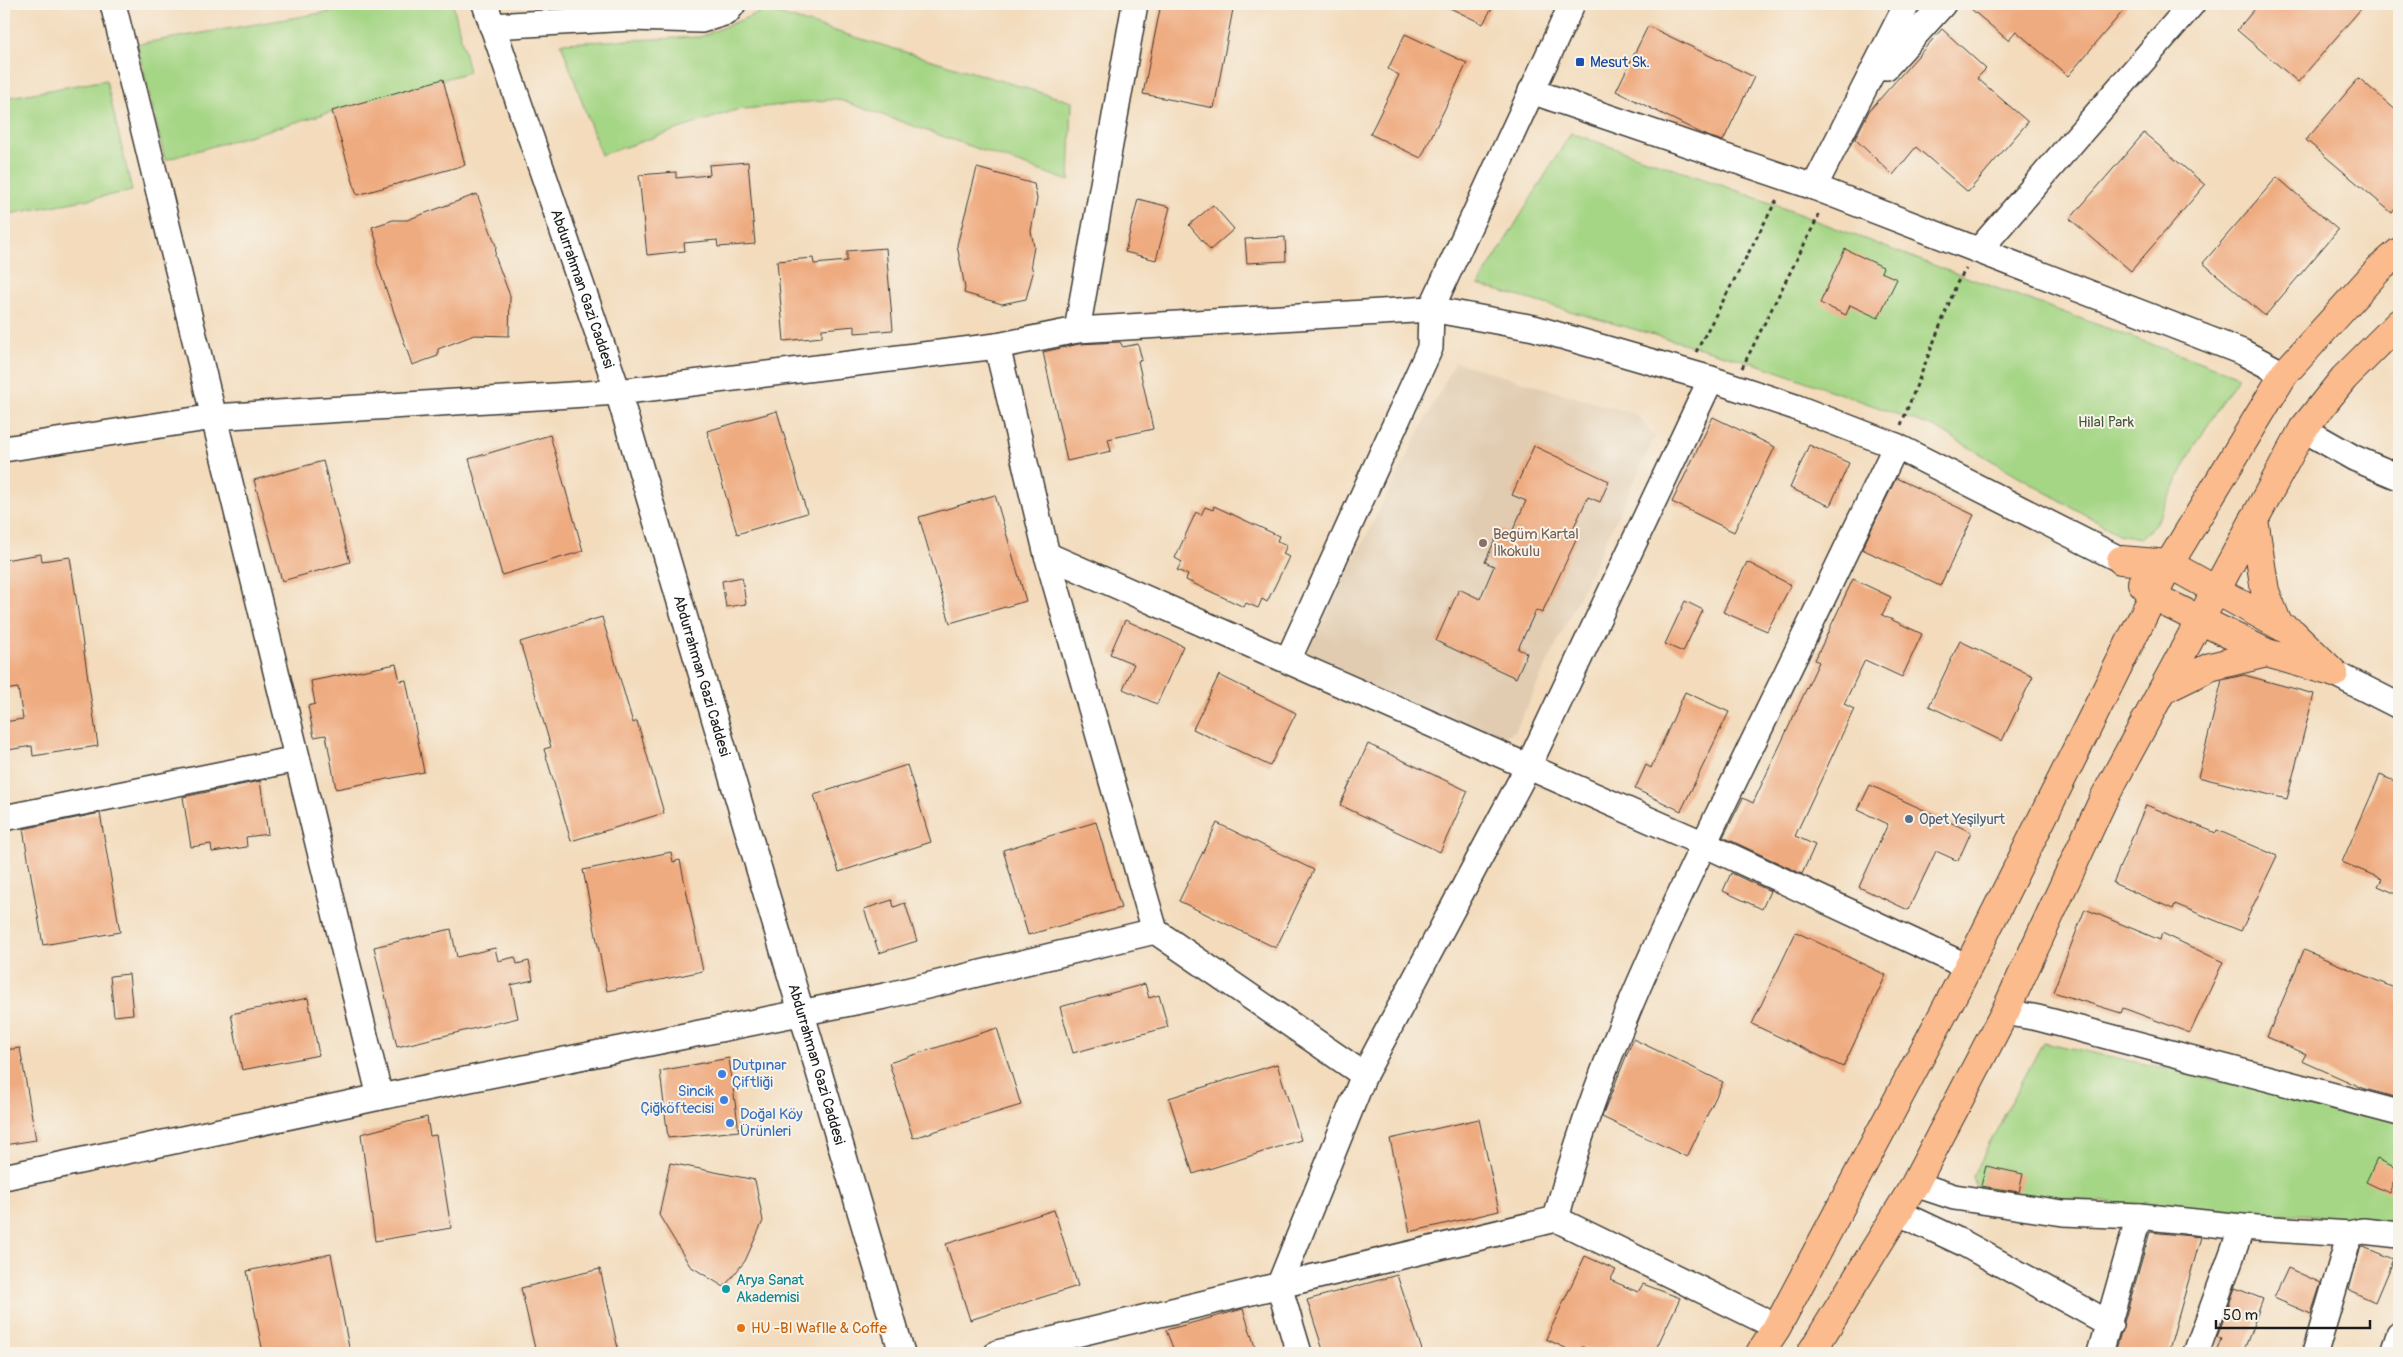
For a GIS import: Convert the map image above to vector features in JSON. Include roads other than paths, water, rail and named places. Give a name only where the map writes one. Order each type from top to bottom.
[{"type":"main road","points":[[1760,1353],[1776,1327],[1968,967],[2169,564],[2284,374],[2378,270],[2399,252]]},
{"type":"main road","points":[[1811,1353],[1915,1184],[2005,1012],[2103,800],[2303,429],[2344,378],[2399,323]]},
{"type":"main road","points":[[2254,519],[2265,591],[2278,624]]},
{"type":"main road","points":[[2121,560],[2169,564],[2294,633],[2334,673]]},
{"type":"main road","points":[[2121,560],[2154,597],[2267,653],[2334,673]]},
{"type":"main road","points":[[2163,690],[2210,667],[2267,653]]},
{"type":"street","points":[[113,4],[380,1097]]},
{"type":"street","points":[[489,15],[701,20],[727,12],[733,4]]},
{"type":"street","points":[[1077,330],[1135,4]]},
{"type":"street","points":[[1288,660],[1430,348],[1431,308],[1572,4]]},
{"type":"street","points":[[1814,187],[1864,92],[1907,4]]},
{"type":"street","points":[[1864,92],[1943,4]]},
{"type":"street","points":[[1979,250],[2192,4]]},
{"type":"street","name":"Abdurrahman Gazi Caddesi","points":[[489,15],[618,392],[902,1353]]},
{"type":"street","points":[[1531,91],[1814,187],[2242,352],[2284,374]]},
{"type":"street","points":[[4,449],[214,417],[618,392],[997,346],[1077,330],[1431,308],[1534,328],[1722,382],[1795,406],[1896,446],[2121,560]]},
{"type":"street","points":[[997,346],[1047,555],[1155,931],[1364,1076]]},
{"type":"street","points":[[1299,1353],[1280,1286],[1364,1076],[1528,768],[1722,382]]},
{"type":"street","points":[[2303,429],[2354,458],[2399,477]]},
{"type":"street","points":[[1556,1219],[1570,1165],[1608,1056],[1652,955],[1896,446]]},
{"type":"street","points":[[1047,555],[1704,844],[1968,967]]},
{"type":"street","points":[[2334,673],[2399,706]]},
{"type":"street","points":[[4,818],[297,759]]},
{"type":"street","points":[[4,1177],[380,1097],[803,1014],[1155,931]]},
{"type":"street","points":[[2005,1012],[2038,1018],[2399,1113]]},
{"type":"street","points":[[1915,1184],[1954,1197],[2064,1213],[2139,1216],[2350,1234],[2363,1231],[2399,1235]]},
{"type":"street","points":[[1897,1212],[1962,1243],[2110,1324]]},
{"type":"street","points":[[2100,1353],[2110,1324],[2139,1216]]},
{"type":"street","points":[[997,1353],[1556,1219],[1776,1327]]},
{"type":"street","points":[[2196,1353],[2242,1226]]},
{"type":"street","points":[[2314,1353],[2350,1234]]},
{"type":"street","points":[[2393,1353],[2399,1334]]},
{"type":"place","name":"Mesut Sk.","points":[[1580,62]]},
{"type":"place","name":"Begüm Kartal İlkokulu","points":[[1483,543]]},
{"type":"place","name":"Opet Yeşilyurt","points":[[1909,819]]},
{"type":"place","name":"Dutpınar Çiftliği","points":[[722,1074]]},
{"type":"place","name":"Sincik Çiğköftecisi","points":[[724,1100]]},
{"type":"place","name":"Doğal Köy Ürünleri","points":[[730,1123]]},
{"type":"place","name":"Arya Sanat Akademisi","points":[[726,1289]]},
{"type":"place","name":"HU -BI Waflle & Coffe","points":[[741,1328]]},
{"type":"park label","name":"Hilal Park","points":[[2106,422]]}]
